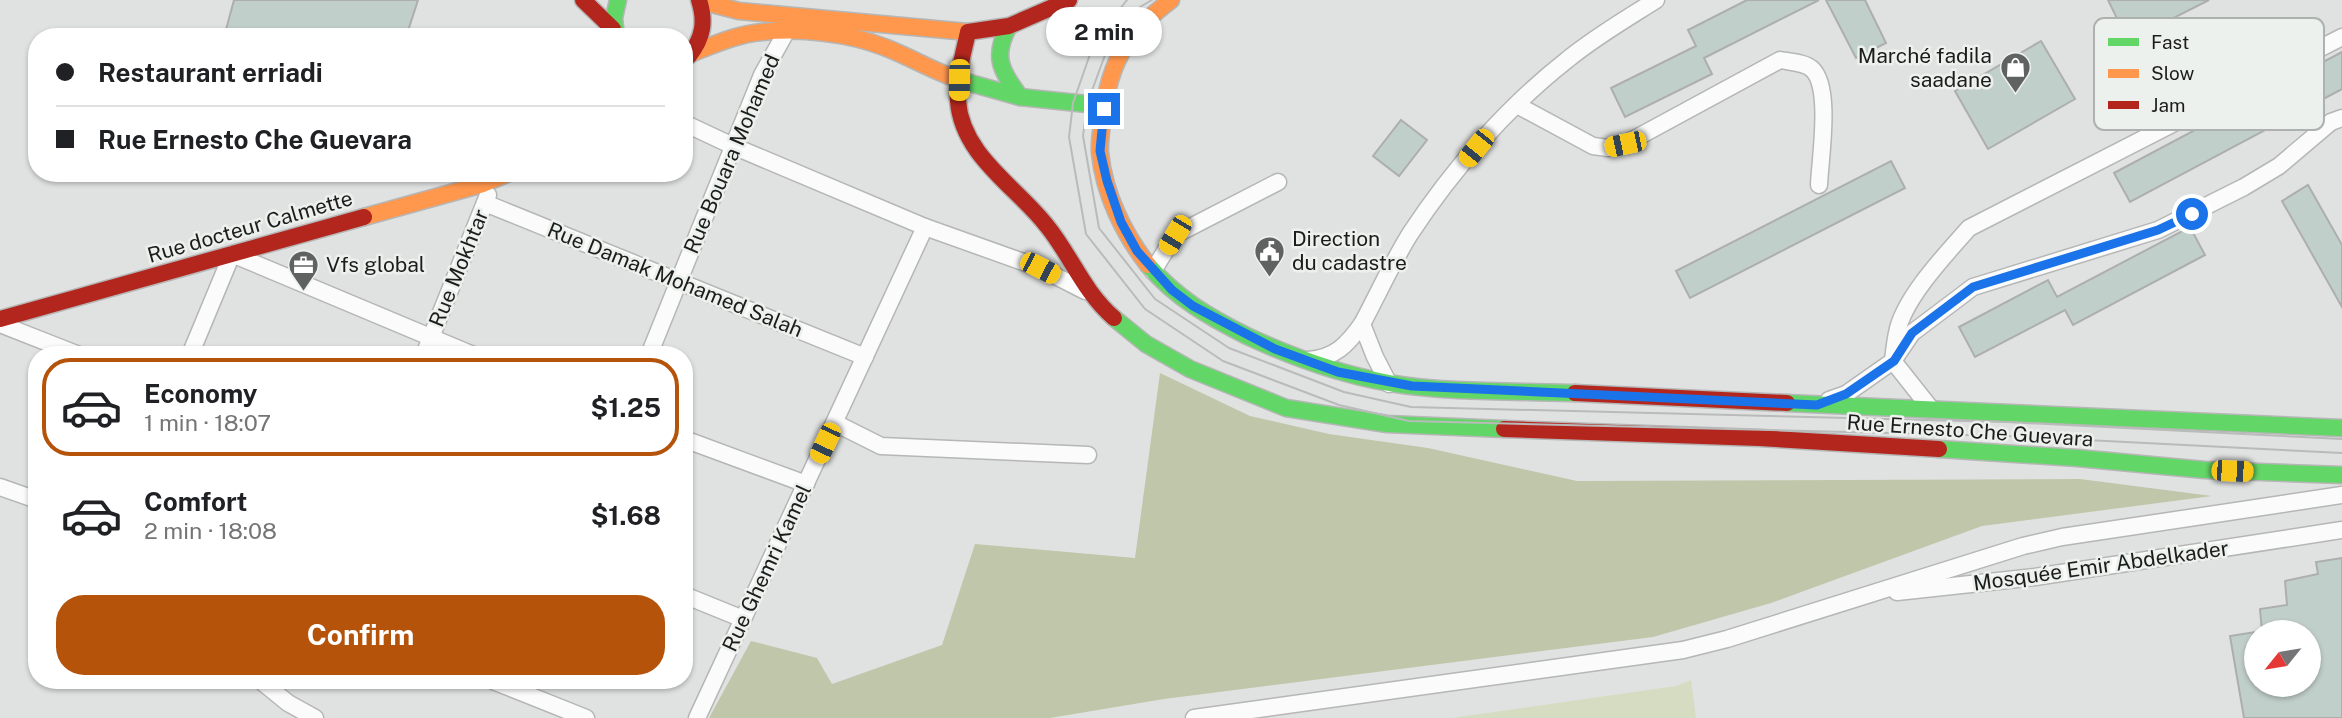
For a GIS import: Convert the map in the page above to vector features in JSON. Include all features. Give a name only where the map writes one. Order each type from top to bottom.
[{"type":"main road","points":[[583,0],[610,28]]},
{"type":"main road","points":[[615,28],[615,7],[618,0]]},
{"type":"main road","points":[[693,51],[704,32],[700,1],[739,11],[968,32],[1009,26],[1069,0]]},
{"type":"main road","name":"Rue Ernesto Che Guevara","points":[[1171,0],[1143,21],[1122,48],[1112,71],[1104,109],[1100,151],[1121,222],[1137,251],[1172,290],[1215,320],[1304,360],[1338,372],[1389,384],[2342,428]]},
{"type":"main road","points":[[1009,26],[999,41],[999,60],[1006,77],[1020,97]]},
{"type":"main road","points":[[693,55],[746,35],[786,32],[847,35],[883,46],[959,80],[1020,97],[1087,104],[1104,109]]},
{"type":"main road","name":"Rue Ernesto Che Guevara","points":[[968,32],[959,80],[958,108],[963,128],[971,142],[1048,227],[1091,294],[1121,325],[1178,364],[1235,390],[1293,410],[1367,422],[1759,438],[2077,458],[2205,470],[2342,475]]},
{"type":"main road","name":"Rue docteur Calmette","points":[[0,321],[484,182]]},
{"type":"street","points":[[1304,360],[1323,359],[1344,348],[1362,324],[1410,235],[1476,148],[1517,105],[1566,60],[1607,30],[1656,0]]},
{"type":"street","name":"Rue Bouara Mohamed","points":[[653,346],[762,75],[786,32]]},
{"type":"street","points":[[2324,46],[2342,37]]},
{"type":"street","points":[[1517,105],[1580,141],[1608,148],[1625,144],[1780,60],[1796,62],[1812,69],[1821,83],[1823,101],[1819,185]]},
{"type":"street","points":[[2324,128],[2342,118]]},
{"type":"street","points":[[693,127],[925,227],[1040,268],[1091,294]]},
{"type":"street","points":[[1931,409],[1894,361],[1897,331],[1916,293],[1942,258],[1969,228],[2160,130]]},
{"type":"street","points":[[1817,405],[1846,394],[1894,361],[1912,333],[1973,287],[2158,230],[2244,187],[2279,166],[2322,130]]},
{"type":"street","name":"Rue Mokhtar","points":[[427,346],[485,203],[499,182]]},
{"type":"street","points":[[1153,271],[1175,235],[1278,182]]},
{"type":"street","name":"Rue Damak Mohamed Salah","points":[[485,203],[865,356]]},
{"type":"street","name":"Rue Ghemri Kamel","points":[[697,718],[925,227]]},
{"type":"street","points":[[194,346],[232,254],[450,346]]},
{"type":"street","points":[[0,321],[58,346]]},
{"type":"street","points":[[1362,324],[1389,384]]},
{"type":"street","points":[[835,423],[881,446],[1088,455]]},
{"type":"street","points":[[693,442],[806,484]]},
{"type":"street","points":[[0,487],[28,497]]},
{"type":"street","points":[[1194,718],[1683,650],[1727,639],[2023,546],[2062,537],[2342,495]]},
{"type":"street","name":"Mosquée Emir Abdelkader","points":[[1859,596],[2035,577],[2342,530]]},
{"type":"street","points":[[693,599],[743,619]]},
{"type":"street","points":[[271,689],[288,703],[315,718]]},
{"type":"street","points":[[525,689],[586,718]]},
{"type":"green space","points":[[1160,373],[1250,416],[1329,434],[1428,448],[1577,481],[2080,479],[2212,496],[1982,526],[1771,603],[1653,637],[1164,699],[1050,718],[709,718],[751,641],[817,658],[832,684],[942,645],[975,544],[1135,558]]},
{"type":"green space","points":[[1691,680],[1696,718],[1452,718],[1676,686]]},
{"type":"building","points":[[234,0],[418,0],[409,28],[226,28]]},
{"type":"building","points":[[1747,0],[1819,0],[1704,58],[1712,74],[1625,117],[1611,88],[1696,46],[1688,30]]},
{"type":"building","points":[[1826,0],[1865,0],[1886,43],[1856,58]]},
{"type":"building","points":[[2108,0],[2209,0],[2173,18],[2117,18]]},
{"type":"building","name":"Marché fadila saadane","points":[[2041,41],[2075,99],[1988,149],[1955,91]]},
{"type":"building","points":[[2342,52],[2342,89],[2324,99],[2324,62]]},
{"type":"building","points":[[1401,120],[1427,140],[1399,176],[1373,156]]},
{"type":"building","points":[[2195,130],[2265,130],[2130,202],[2114,173]]},
{"type":"building","points":[[1891,161],[1905,188],[1690,298],[1676,271]]},
{"type":"building","points":[[2308,185],[2342,245],[2342,307],[2282,201]]},
{"type":"building","points":[[2190,227],[2205,255],[2073,325],[2065,310],[1975,357],[1959,327],[2048,280],[2057,297]]},
{"type":"building","points":[[2342,558],[2342,718],[2244,718],[2230,636],[2244,634],[2244,697],[2321,697],[2321,620],[2261,620],[2260,609],[2287,605],[2285,581],[2318,574],[2316,562]]},
{"type":"tram line","points":[[1127,0],[1095,40],[1073,103],[1069,137],[1086,234],[1145,309],[1223,361],[1339,405],[1409,421],[2006,436],[2342,453]]},
{"type":"tram line","points":[[1152,0],[1140,7],[1108,47],[1087,104],[1083,136],[1099,228],[1155,299],[1229,348],[1344,392],[1411,407],[2006,422],[2342,439]]},
{"type":"traffic: fast","points":[[615,28],[618,0]]},
{"type":"traffic: fast","points":[[1009,26],[1001,46],[1001,63],[1020,97]]},
{"type":"traffic: fast","points":[[963,81],[1020,97],[1087,104],[1104,109]]},
{"type":"traffic: fast","points":[[1148,265],[1182,297],[1219,322],[1281,351],[1334,370],[1389,383],[1434,388],[1575,393]]},
{"type":"traffic: fast","points":[[1114,318],[1146,344],[1190,369],[1286,408],[1387,424],[1504,429]]},
{"type":"traffic: fast","points":[[1787,403],[2342,428]]},
{"type":"traffic: fast","points":[[1939,449],[2205,470],[2342,475]]},
{"type":"traffic: slow","points":[[1148,265],[1123,227],[1111,198],[1102,168],[1100,137],[1107,91],[1121,54],[1141,26],[1171,0]]},
{"type":"traffic: slow","points":[[700,1],[739,11],[968,32]]},
{"type":"traffic: slow","points":[[693,53],[725,40],[753,33],[824,33],[870,42],[963,81]]},
{"type":"traffic: slow","points":[[364,217],[488,182]]},
{"type":"traffic: jam","points":[[583,0],[612,28]]},
{"type":"traffic: jam","points":[[693,50],[702,30],[699,0]]},
{"type":"traffic: jam","points":[[1069,0],[1009,26],[968,32],[959,75],[958,101],[969,138],[980,154],[1047,226],[1094,297],[1114,318]]},
{"type":"traffic: jam","points":[[0,319],[364,217]]},
{"type":"traffic: jam","points":[[1575,393],[1787,403]]},
{"type":"traffic: jam","points":[[1504,429],[1759,438],[1939,449]]},
{"type":"place","name":"Marché fadila saadane","points":[[2015,95]]},
{"type":"place","name":"Direction du cadastre","points":[[1269,278]]},
{"type":"place","name":"Vfs global","points":[[303,292]]},
{"type":"route","points":[[1104,109],[1100,151],[1121,222],[1137,251],[1172,290],[1215,320],[1275,349],[1338,372],[1389,384],[1817,405],[1846,394],[1894,361],[1912,333],[1973,287],[2102,249],[2158,230],[2192,214]]}]
